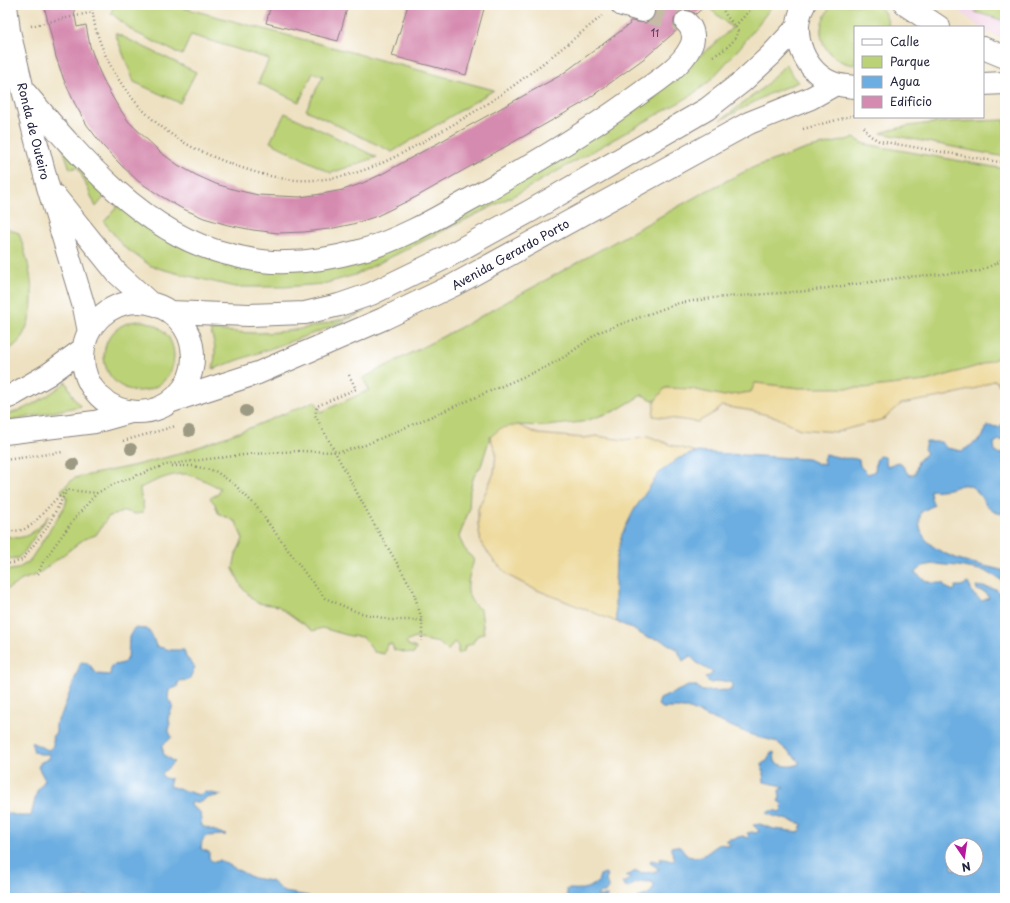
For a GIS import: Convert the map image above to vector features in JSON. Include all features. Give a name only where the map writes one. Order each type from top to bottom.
[{"type":"street","name":"Ronda de Outeiro","points":[[6,5],[16,80],[84,307],[86,340]]},
{"type":"street","points":[[804,5],[801,10],[798,26],[799,45],[807,62],[819,75],[845,85]]},
{"type":"street","points":[[905,5],[911,26]]},
{"type":"street","points":[[905,5],[937,26]]},
{"type":"street","points":[[613,10],[643,11]]},
{"type":"street","points":[[16,80],[86,163],[119,193],[153,220],[187,240],[227,254],[285,262],[324,258],[360,251],[405,234],[504,181],[610,116],[676,66],[691,48],[693,40],[693,31],[691,26],[686,22]]},
{"type":"street","points":[[5,398],[49,374],[86,340],[100,318],[115,307],[132,302],[160,308],[249,316],[305,313],[339,305],[371,294],[443,259],[505,225],[707,109],[771,55],[798,26]]},
{"type":"street","points":[[984,48],[1005,57]]},
{"type":"street","points":[[984,84],[1005,83]]},
{"type":"street","name":"Avenida Gerardo Porto","points":[[172,401],[258,373],[383,319],[447,289],[749,123],[845,85]]},
{"type":"street","name":"Ronda de Outeiro","points":[[48,187],[117,273],[160,308]]},
{"type":"street","points":[[5,433],[95,422],[131,412],[146,412],[160,408],[172,401],[184,388],[191,372],[194,356],[190,339],[182,324],[160,308]]},
{"type":"street","points":[[86,340],[83,363],[87,378],[94,390],[104,401],[117,408],[131,412]]},
{"type":"path","points":[[91,5],[96,30],[105,54],[117,77],[134,101],[156,124],[184,143],[214,157],[248,170],[280,178],[312,180],[334,178],[362,172],[395,158],[453,125],[512,87],[613,10]]},
{"type":"path","points":[[691,48],[703,57],[714,56],[726,49],[735,39],[738,32],[725,14],[722,5]]},
{"type":"path","points":[[735,26],[755,5]]},
{"type":"path","points":[[48,22],[93,12]]},
{"type":"path","points":[[864,127],[870,135],[879,141],[1005,163]]},
{"type":"path","points":[[38,574],[43,562],[55,545],[97,492],[165,465],[253,454],[299,451],[340,452],[365,445],[546,367],[566,356],[599,332],[679,303],[713,298],[807,291],[906,277],[980,271],[999,262],[1005,256]]},
{"type":"path","points":[[348,375],[356,389],[317,406],[315,415],[375,526],[413,590],[422,620],[422,641]]},
{"type":"path","points":[[165,465],[193,466],[215,471],[234,484],[255,504],[325,598],[357,612],[391,620],[422,620]]},
{"type":"path","points":[[5,528],[13,531],[23,530],[33,524],[55,500],[67,490],[97,492]]},
{"type":"path","points":[[5,564],[22,560],[46,529],[67,490]]},
{"type":"shaded area","points":[[954,5],[1005,5],[1005,40],[986,31],[984,30],[984,26],[979,26],[957,10]]},
{"type":"green space","points":[[114,5],[173,5],[494,90],[392,152],[306,110],[323,76],[313,73],[299,102],[258,83],[269,59],[191,35],[182,55],[134,32],[111,13]]},
{"type":"green space","points":[[706,5],[773,5],[742,45],[709,82],[687,98],[515,195],[355,275],[323,284],[284,287],[235,287],[151,266],[124,247],[104,222],[121,202],[167,241],[205,256],[359,259],[672,77],[711,47],[732,28]]},
{"type":"green space","points":[[833,5],[878,5],[884,12],[889,26],[854,26],[854,65],[844,63],[835,58],[828,51],[823,42],[821,33],[822,24],[826,14]]},
{"type":"green space","points":[[977,5],[1005,5],[1005,21],[975,12]]},
{"type":"green space","points":[[115,33],[196,72],[180,103],[134,82]]},
{"type":"green space","points":[[786,64],[798,82],[769,94],[721,120],[764,87]]},
{"type":"green space","points":[[285,113],[377,157],[331,173],[270,142]]},
{"type":"green space","points":[[1005,120],[1005,157],[881,133],[927,124]]},
{"type":"green space","points":[[854,138],[865,144],[1005,169],[1005,355],[978,366],[926,381],[864,388],[799,388],[755,383],[751,392],[724,396],[691,389],[666,388],[655,401],[642,395],[615,411],[582,422],[547,426],[518,425],[490,437],[481,466],[474,476],[470,490],[469,510],[459,537],[464,548],[474,560],[468,581],[468,593],[475,605],[481,610],[484,633],[477,636],[472,644],[465,646],[464,651],[458,654],[458,646],[454,642],[448,651],[439,643],[415,638],[406,642],[408,645],[416,648],[414,654],[394,650],[392,644],[387,644],[384,654],[374,652],[363,637],[350,636],[322,628],[313,631],[278,606],[257,603],[243,589],[233,569],[236,554],[243,539],[236,522],[218,513],[215,504],[210,498],[218,494],[220,488],[185,474],[168,476],[140,488],[143,513],[135,514],[125,511],[108,517],[96,535],[84,539],[38,574],[22,580],[8,589],[5,588],[5,571],[17,569],[29,562],[65,506],[67,499],[61,490],[74,478],[132,466],[179,454],[247,429],[315,401],[321,412],[369,390],[363,378],[465,325],[706,191],[754,167],[806,149]]},
{"type":"green space","points":[[60,140],[109,191],[96,207],[78,167],[70,169]]},
{"type":"green space","points":[[5,228],[19,233],[30,273],[32,300],[31,313],[27,326],[20,340],[5,353]]},
{"type":"green space","points":[[366,311],[320,331],[213,369],[215,349],[210,330],[271,333],[299,329],[340,320]]},
{"type":"green space","points":[[139,321],[158,327],[168,337],[174,356],[168,375],[158,385],[139,391],[120,385],[110,375],[104,356],[110,337],[120,327]]},
{"type":"green space","points":[[66,382],[75,400],[81,406],[5,422],[5,415],[37,402]]},
{"type":"green space","points":[[49,515],[25,551],[18,558],[5,559],[5,535],[19,538],[30,534],[36,530]]},
{"type":"sand","points":[[1005,355],[1005,392],[995,380],[977,388],[946,396],[901,404],[884,419],[836,432],[800,429],[776,417],[721,406],[717,411],[698,422],[653,416],[655,401],[665,388],[691,389],[724,396],[751,392],[755,383],[799,388],[864,388],[926,381],[978,366]]},
{"type":"sand","points":[[518,425],[538,434],[584,438],[596,436],[624,440],[648,436],[671,445],[696,452],[677,459],[615,604],[617,622],[532,588],[509,576],[493,560],[481,543],[478,524],[478,509],[494,473],[496,452],[490,437],[501,428]]},
{"type":"water","points":[[1005,421],[1005,441],[999,440],[994,443],[995,452],[1000,454],[1005,451],[1005,514],[997,513],[991,510],[977,491],[973,487],[967,485],[949,489],[930,490],[934,505],[921,512],[920,528],[925,538],[933,546],[944,553],[969,562],[1005,571],[1005,582],[985,571],[958,566],[934,564],[923,566],[914,573],[929,582],[943,583],[945,587],[954,591],[956,586],[961,586],[968,583],[974,595],[982,601],[989,598],[986,593],[977,590],[976,586],[996,589],[1005,601],[1005,898],[637,898],[651,892],[654,887],[654,883],[641,882],[628,888],[622,883],[630,878],[625,876],[636,871],[643,873],[656,872],[659,869],[650,863],[651,860],[661,862],[660,858],[673,861],[675,859],[671,847],[681,847],[687,856],[698,857],[720,844],[730,846],[726,840],[743,836],[747,838],[749,836],[747,833],[756,833],[759,831],[753,825],[760,824],[774,829],[799,832],[802,830],[800,827],[802,824],[766,813],[769,811],[779,812],[783,808],[781,806],[783,804],[778,800],[780,799],[779,790],[784,787],[764,782],[762,763],[767,761],[771,753],[774,752],[775,762],[781,765],[793,766],[799,764],[799,761],[777,742],[752,735],[687,708],[663,708],[658,705],[660,699],[688,686],[697,686],[702,691],[731,690],[732,683],[724,681],[710,683],[705,678],[714,673],[698,664],[690,656],[683,661],[677,649],[661,640],[646,637],[617,622],[615,604],[616,560],[622,534],[634,510],[659,473],[677,459],[696,452],[808,459],[825,465],[823,460],[825,454],[859,460],[860,466],[868,474],[875,471],[876,461],[879,456],[885,457],[887,466],[898,462],[909,475],[915,474],[918,461],[927,453],[924,449],[926,442],[941,442],[947,448],[962,451],[982,438],[987,426],[999,427]]},
{"type":"water","points":[[134,628],[147,629],[152,635],[156,646],[170,650],[184,650],[186,657],[195,667],[189,680],[179,681],[177,687],[169,690],[168,699],[173,706],[168,718],[170,723],[168,730],[172,737],[162,746],[164,755],[174,762],[162,774],[164,778],[171,779],[169,786],[199,795],[205,792],[222,795],[206,798],[202,802],[192,802],[191,806],[200,812],[202,826],[226,835],[206,836],[202,841],[201,849],[209,852],[209,858],[212,861],[216,862],[220,860],[253,878],[271,881],[284,892],[309,896],[306,898],[5,898],[5,812],[18,816],[31,816],[37,791],[45,780],[38,767],[41,762],[49,759],[49,754],[39,754],[34,752],[31,742],[48,750],[51,748],[53,743],[52,737],[56,732],[56,723],[62,713],[81,662],[88,663],[97,674],[110,675],[111,666],[123,663],[128,658],[129,637]]},
{"type":"water","points":[[605,873],[608,875],[606,881],[608,888],[605,893],[599,893],[597,896],[609,896],[606,898],[567,898],[567,889],[583,889],[590,887],[598,882],[600,875]]},
{"type":"building","points":[[44,5],[73,5],[77,27],[86,25],[90,46],[97,66],[117,105],[129,122],[160,152],[178,165],[216,184],[258,195],[300,197],[343,190],[382,174],[561,75],[630,24],[629,22],[646,23],[651,20],[655,14],[654,5],[706,5],[696,14],[689,10],[683,10],[678,13],[674,19],[674,25],[677,30],[646,57],[581,104],[416,197],[377,216],[353,224],[304,232],[278,233],[228,225],[204,218],[181,208],[138,181],[120,164],[103,146],[87,125],[75,104],[64,80],[56,57]]},
{"type":"building","points":[[271,5],[348,5],[338,41],[266,23]]},
{"type":"building","points":[[408,5],[485,5],[466,75],[392,56]]},
{"type":"tunnel","points":[[643,11],[686,22]]}]
